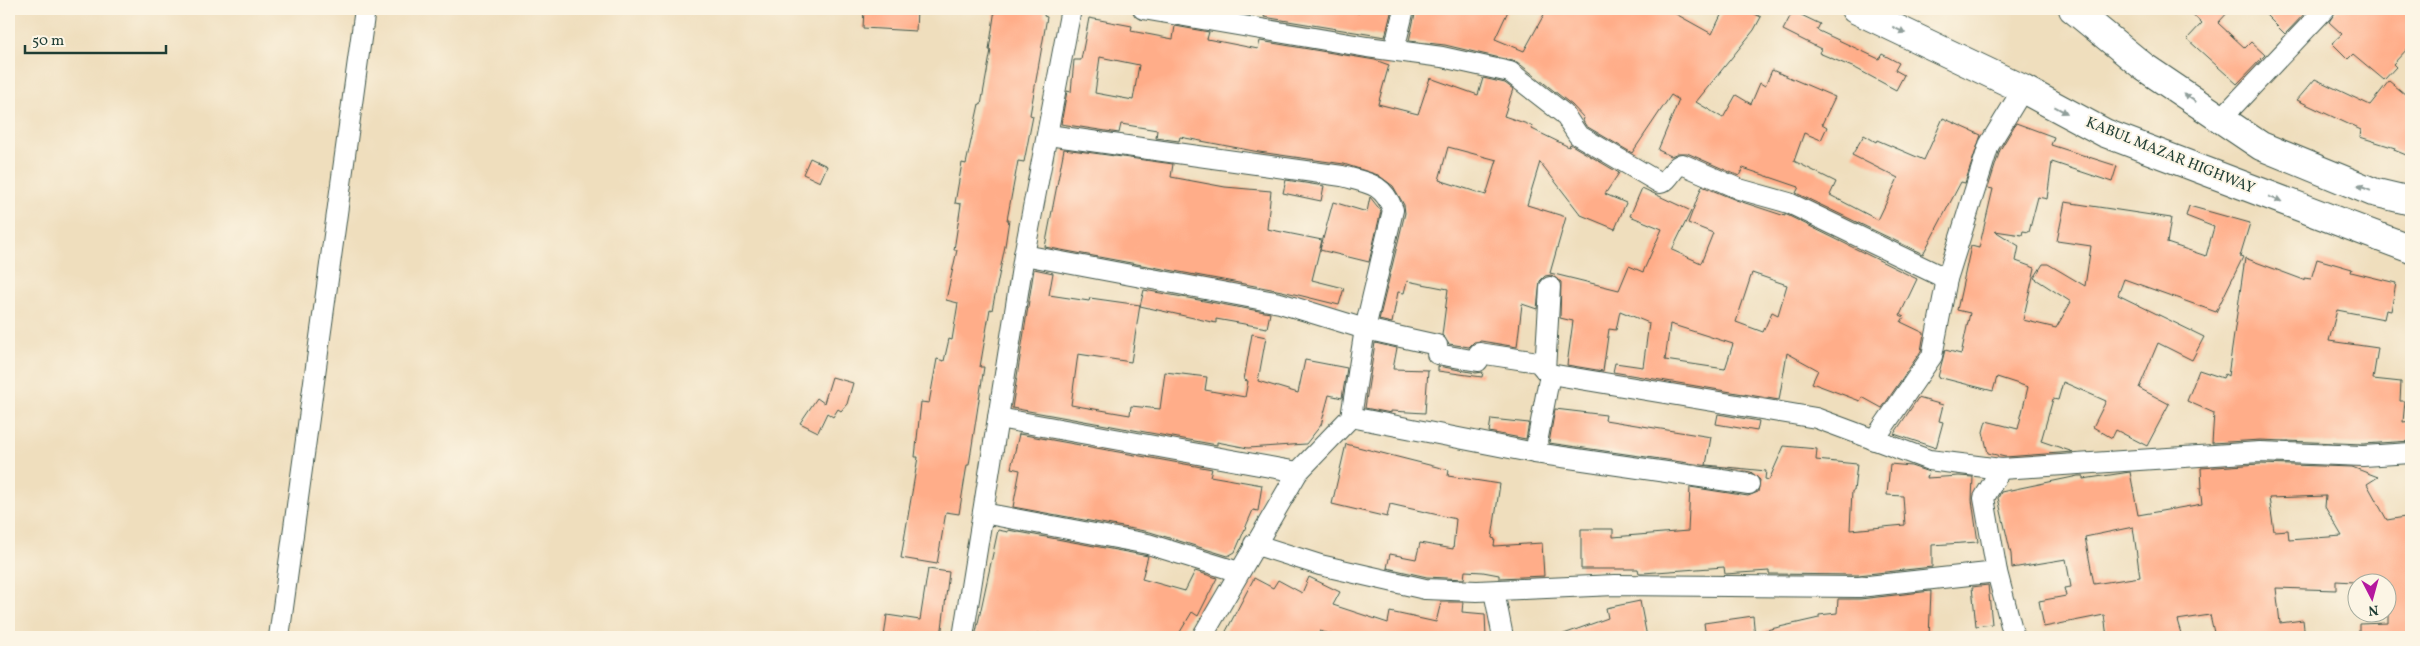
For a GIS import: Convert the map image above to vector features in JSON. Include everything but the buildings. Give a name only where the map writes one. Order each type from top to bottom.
[{"type":"highway","name":"KABUL MAZAR HIGHWAY","points":[[1855,9],[2023,89],[2105,133],[2411,250]]},
{"type":"highway","points":[[2073,9],[2144,67],[2261,146],[2373,192],[2411,201]]},
{"type":"street","points":[[279,637],[365,9]]},
{"type":"street","points":[[963,637],[1024,255],[1071,9]]},
{"type":"street","points":[[1143,9],[1442,57],[1510,72],[1564,114],[1578,135],[1660,183],[1664,182],[1678,165],[1682,164],[1739,189],[1789,203],[1947,279]]},
{"type":"street","points":[[1394,50],[1404,9]]},
{"type":"street","points":[[2221,120],[2325,9]]},
{"type":"street","points":[[1874,440],[1932,356],[1947,279],[1989,145],[2023,89]]},
{"type":"street","points":[[1048,135],[1342,176],[1376,185],[1388,196],[1393,210],[1365,329],[1351,417],[1298,472],[1254,544],[1202,637]]},
{"type":"street","points":[[1024,255],[1280,303],[1365,329],[1437,345],[1437,354],[1447,357],[1478,361],[1478,352],[1538,362],[1548,372],[1816,418],[1929,460],[2001,469],[2260,452],[2363,456],[2411,452]]},
{"type":"street","points":[[1535,454],[1548,372],[1550,287]]},
{"type":"street","points":[[1351,417],[1535,454],[1748,484]]},
{"type":"street","points":[[998,418],[1298,472]]},
{"type":"street","points":[[2001,469],[1984,498],[1997,572],[2014,637]]},
{"type":"street","points":[[983,513],[1148,544],[1239,572]]},
{"type":"street","points":[[1254,544],[1320,565],[1425,589],[1494,590],[1615,585],[1859,587],[1997,572]]},
{"type":"street","points":[[1494,590],[1503,637]]}]
